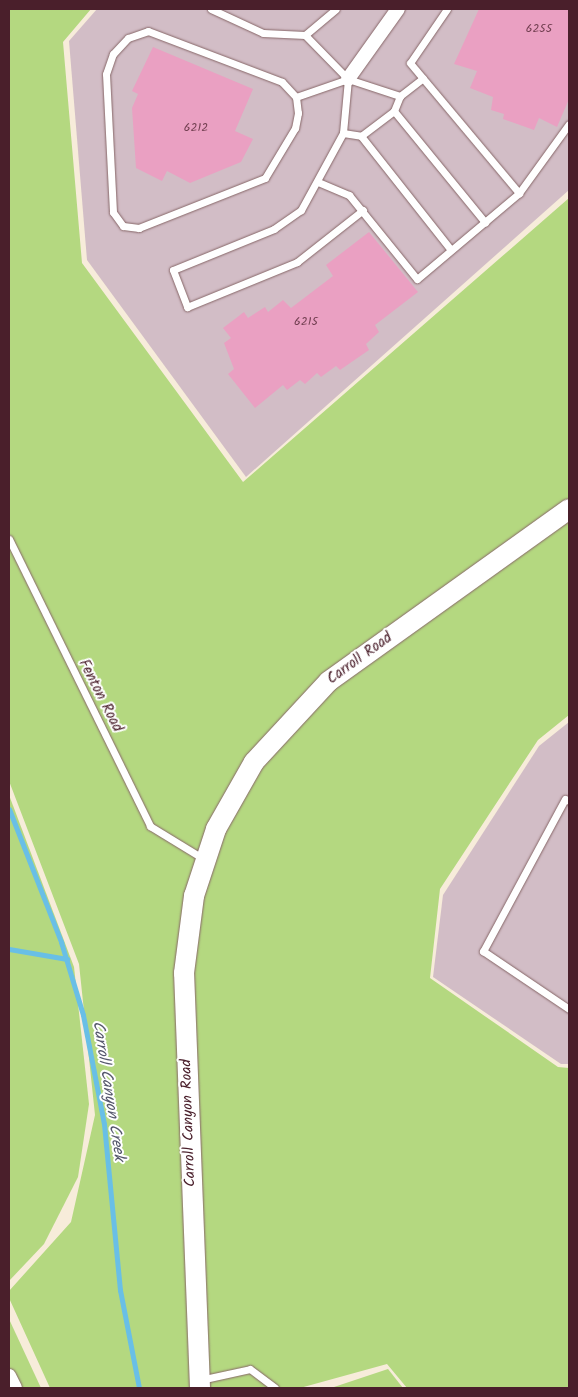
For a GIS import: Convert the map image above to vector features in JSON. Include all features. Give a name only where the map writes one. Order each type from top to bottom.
[{"type":"main road","name":"Carroll Road","points":[[206,861],[235,793],[254,762],[300,708],[329,681],[569,509]]},
{"type":"main road","name":"Carroll Canyon Road","points":[[200,1384],[184,973],[194,896],[206,861]]},
{"type":"street","points":[[348,79],[398,9]]},
{"type":"street","points":[[9,1376],[15,1388]]},
{"type":"lane","points":[[211,9],[263,33],[305,34],[336,9]]},
{"type":"lane","points":[[447,9],[410,63],[519,193]]},
{"type":"lane","points":[[148,31],[282,82],[296,97],[295,128],[266,178],[139,228],[124,226],[113,212],[106,74],[113,54],[128,38],[148,31]]},
{"type":"lane","points":[[305,34],[348,79],[400,96]]},
{"type":"lane","points":[[360,136],[394,111],[400,96],[423,78]]},
{"type":"lane","points":[[296,97],[348,79]]},
{"type":"lane","points":[[348,79],[343,133],[318,182],[301,210],[274,229],[173,270],[187,307],[297,262],[362,210]]},
{"type":"lane","points":[[394,111],[485,222]]},
{"type":"lane","points":[[318,182],[349,195],[417,279],[519,193],[569,124]]},
{"type":"lane","points":[[343,133],[360,136],[451,250]]},
{"type":"lane","name":"Fenton Road","points":[[9,539],[150,826],[206,861]]},
{"type":"lane","points":[[569,801],[565,799],[483,951],[569,1009]]},
{"type":"lane","points":[[200,1384],[250,1369],[275,1388]]},
{"type":"shaded area","points":[[97,9],[569,9],[569,190],[246,477],[87,260],[69,41]]},
{"type":"shaded area","points":[[569,722],[569,1064],[561,1064],[433,977],[443,895],[539,746]]},
{"type":"green space","points":[[9,9],[91,9],[63,42],[82,263],[243,482],[569,198],[569,715],[538,740],[440,889],[430,978],[558,1067],[569,1068],[569,1388],[407,1388],[387,1364],[300,1388],[50,1388],[9,1298],[9,1291],[71,1222],[95,1115],[79,964],[9,781]]},
{"type":"green space","points":[[9,795],[74,967],[89,1104],[78,1177],[44,1244],[9,1281]]},
{"type":"green space","points":[[9,1319],[41,1388],[9,1388]]},
{"type":"green space","points":[[388,1369],[403,1388],[331,1388]]},
{"type":"building","points":[[479,9],[569,9],[569,99],[557,127],[539,118],[534,130],[503,119],[504,114],[491,110],[493,97],[470,88],[477,71],[454,64]]},
{"type":"building","points":[[153,47],[253,89],[235,131],[253,139],[241,162],[190,183],[167,171],[162,181],[136,168],[132,108],[138,94],[132,91]]},
{"type":"building","points":[[369,232],[418,292],[375,325],[379,332],[366,344],[369,350],[340,370],[336,366],[321,377],[317,373],[305,384],[300,380],[287,390],[283,385],[255,408],[228,374],[234,369],[224,343],[231,338],[223,328],[244,312],[248,318],[265,307],[268,312],[283,300],[291,308],[333,276],[326,265]]},
{"type":"waterway","name":"Carroll Canyon Creek","points":[[9,809],[61,942],[83,1015],[104,1124],[120,1290],[139,1388]]},
{"type":"waterway","points":[[9,949],[67,959]]}]
